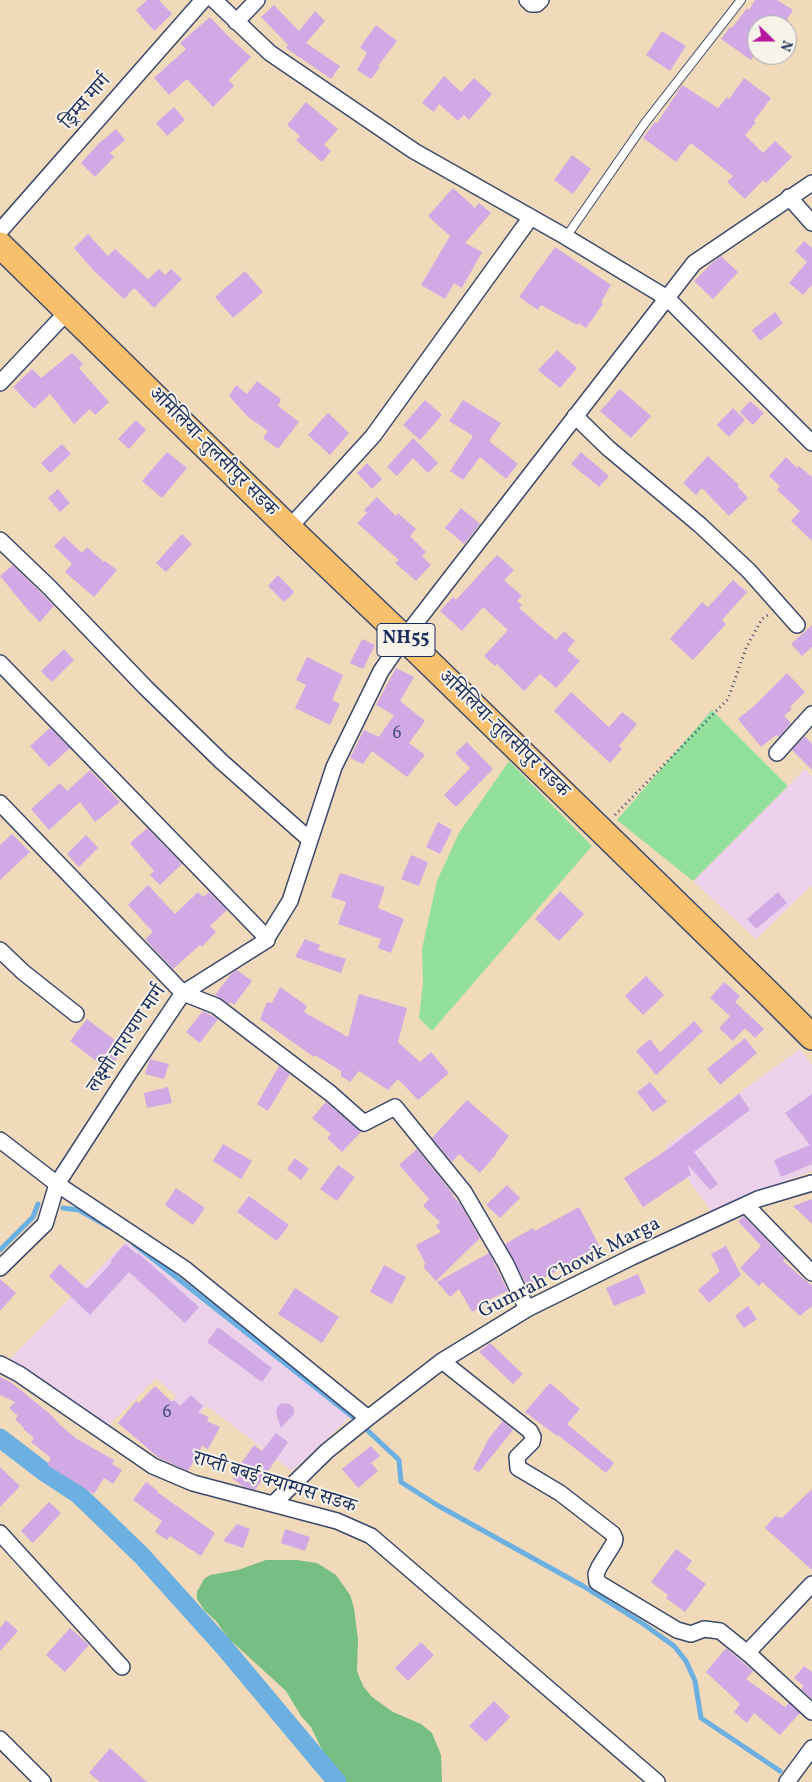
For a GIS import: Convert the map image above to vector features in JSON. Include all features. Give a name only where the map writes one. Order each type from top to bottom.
[{"type":"main road","name":"अमिलिया-तुलसीपुर सडक","points":[[0,245],[812,1037]]},
{"type":"street","name":"ड्रिम्स मार्ग","points":[[0,232],[203,0]]},
{"type":"street","points":[[214,0],[270,53],[414,151],[566,237],[667,298],[812,443]]},
{"type":"street","points":[[236,22],[257,0]]},
{"type":"street","points":[[527,0],[531,4],[537,4],[541,0]]},
{"type":"street","name":"लक्ष्मी नारायण मार्ग","points":[[0,1268],[45,1224],[57,1184],[126,1076],[183,993],[267,940],[290,901],[334,767],[381,671],[404,638],[694,263],[812,183]]},
{"type":"street","points":[[789,198],[812,223]]},
{"type":"street","points":[[289,528],[373,436],[531,217]]},
{"type":"street","points":[[0,383],[68,311]]},
{"type":"street","points":[[575,416],[608,448],[700,525],[750,571],[797,625]]},
{"type":"street","points":[[0,540],[49,587],[146,688],[215,756],[310,840]]},
{"type":"street","points":[[0,663],[267,938]]},
{"type":"street","points":[[777,753],[812,714]]},
{"type":"street","points":[[0,803],[183,993],[216,1006],[330,1092],[364,1123],[395,1106],[464,1192],[506,1264],[526,1309]]},
{"type":"street","points":[[0,950],[22,972],[76,1014]]},
{"type":"street","points":[[0,1140],[57,1184],[185,1269],[368,1418]]},
{"type":"street","name":"Gumrah Chowk Marga","points":[[274,1503],[327,1451],[442,1361],[526,1309],[632,1257],[758,1199],[812,1183]]},
{"type":"street","points":[[746,1205],[812,1274]]},
{"type":"street","points":[[442,1361],[530,1431],[533,1437],[532,1442],[517,1456],[518,1468],[560,1494],[612,1534],[615,1539],[614,1543],[599,1567],[596,1574],[597,1582],[677,1630],[691,1634],[704,1629],[720,1631],[812,1712]]},
{"type":"street","name":"राप्ती बबई क्याम्पस सडक","points":[[0,1364],[19,1374],[153,1466],[193,1483],[337,1521],[371,1536],[657,1782]]},
{"type":"street","points":[[0,1533],[122,1667]]},
{"type":"street","points":[[747,1653],[812,1584]]},
{"type":"street","points":[[0,1738],[43,1782]]},
{"type":"street","points":[[787,1782],[812,1748]]},
{"type":"lane","points":[[566,237],[645,123],[741,0]]},
{"type":"path","points":[[600,830],[728,699],[746,648],[762,619],[781,606]]},
{"type":"shaded area","points":[[805,769],[812,777],[812,885],[756,939],[693,881]]},
{"type":"shaded area","points":[[800,1049],[812,1065],[812,1171],[711,1211],[665,1147]]},
{"type":"shaded area","points":[[126,1241],[350,1417],[292,1471],[207,1406],[168,1447],[147,1429],[176,1396],[156,1378],[106,1428],[7,1362]]},
{"type":"green space","points":[[712,710],[788,786],[693,881],[617,820]]},
{"type":"green space","points":[[509,761],[592,846],[432,1031],[419,1018],[423,982],[422,949],[437,881],[459,833]]},
{"type":"green space","points":[[266,1560],[296,1560],[317,1563],[336,1575],[350,1595],[354,1608],[358,1639],[357,1671],[363,1686],[372,1697],[393,1712],[421,1724],[432,1733],[441,1755],[442,1782],[345,1782],[328,1762],[311,1727],[301,1716],[286,1691],[228,1638],[216,1621],[205,1611],[197,1599],[197,1592],[204,1579],[210,1575],[238,1570]]},
{"type":"building","points":[[147,0],[159,0],[172,14],[154,31],[136,10]]},
{"type":"building","points":[[755,0],[777,0],[793,10],[790,15],[747,15],[747,57],[721,39],[747,8],[749,10]]},
{"type":"building","points":[[274,5],[299,31],[315,11],[325,21],[306,43],[340,66],[331,79],[286,48],[288,45],[261,17]]},
{"type":"building","points":[[210,17],[251,57],[229,80],[234,86],[213,107],[187,79],[169,95],[154,78],[186,49],[180,43]]},
{"type":"building","points":[[376,25],[397,41],[378,66],[380,67],[371,79],[357,70],[367,53],[360,47]]},
{"type":"building","points":[[662,31],[686,46],[670,71],[646,55]]},
{"type":"building","points":[[444,76],[461,92],[474,78],[492,94],[469,120],[464,115],[458,121],[439,104],[434,112],[422,103]]},
{"type":"building","points":[[744,78],[771,98],[754,121],[756,122],[745,135],[763,153],[775,141],[792,157],[766,183],[763,180],[745,199],[727,182],[733,176],[691,143],[676,162],[643,138],[655,122],[657,123],[682,85],[718,108],[727,97],[729,99]]},
{"type":"building","points":[[306,102],[338,129],[324,145],[331,151],[322,162],[296,140],[300,136],[287,125]]},
{"type":"building","points":[[174,107],[185,120],[167,136],[156,123]]},
{"type":"building","points":[[116,129],[125,140],[110,153],[114,157],[95,177],[81,163],[98,144]]},
{"type":"building","points":[[572,155],[591,169],[573,194],[554,180]]},
{"type":"building","points":[[453,188],[475,208],[479,203],[491,213],[465,243],[482,252],[462,288],[454,283],[445,299],[421,285],[450,236],[428,216]]},
{"type":"building","points":[[88,234],[108,256],[115,249],[148,279],[159,269],[165,275],[171,269],[182,279],[154,308],[134,288],[124,299],[94,271],[74,248]]},
{"type":"building","points":[[804,241],[812,248],[812,285],[803,295],[789,283],[807,262],[795,251]]},
{"type":"building","points":[[555,247],[611,285],[601,302],[603,304],[586,328],[541,305],[538,310],[519,297]]},
{"type":"building","points":[[721,256],[738,272],[713,299],[694,281]]},
{"type":"building","points":[[245,271],[263,292],[233,318],[215,297]]},
{"type":"building","points":[[775,312],[783,323],[760,341],[752,330]]},
{"type":"building","points":[[557,350],[577,368],[560,388],[538,370]]},
{"type":"building","points":[[72,353],[83,364],[79,368],[109,402],[95,415],[90,409],[74,424],[50,394],[34,409],[13,387],[32,369],[41,378]]},
{"type":"building","points":[[257,381],[281,399],[278,406],[299,422],[278,449],[263,438],[268,431],[248,417],[229,396],[236,385],[247,394]]},
{"type":"building","points":[[620,389],[651,416],[631,438],[600,411]]},
{"type":"building","points":[[425,400],[442,415],[420,440],[403,425]]},
{"type":"building","points":[[463,400],[501,423],[489,441],[518,464],[506,479],[480,457],[463,480],[450,471],[473,436],[449,421]]},
{"type":"building","points":[[750,401],[764,413],[753,425],[740,412]]},
{"type":"building","points":[[733,408],[745,420],[729,437],[717,425]]},
{"type":"building","points":[[328,413],[349,433],[330,455],[308,435]]},
{"type":"building","points":[[136,420],[146,430],[129,449],[118,439]]},
{"type":"building","points":[[413,438],[438,463],[428,473],[413,458],[397,476],[387,467]]},
{"type":"building","points":[[62,444],[71,454],[50,473],[41,463]]},
{"type":"building","points":[[167,452],[187,468],[162,498],[142,481]]},
{"type":"building","points":[[581,452],[609,476],[599,487],[571,464]]},
{"type":"building","points":[[708,456],[739,485],[738,487],[748,498],[729,516],[702,488],[696,495],[683,483]]},
{"type":"building","points":[[786,457],[797,468],[799,466],[812,477],[812,541],[791,521],[800,511],[777,490],[780,486],[769,476]]},
{"type":"building","points":[[367,463],[382,479],[372,489],[357,473]]},
{"type":"building","points":[[58,489],[70,503],[60,512],[48,498]]},
{"type":"building","points":[[377,497],[396,516],[398,513],[416,529],[410,536],[426,552],[422,556],[431,565],[416,581],[395,563],[399,560],[357,523],[367,513],[364,510]]},
{"type":"building","points":[[461,508],[480,524],[464,544],[445,528]]},
{"type":"building","points":[[182,534],[192,544],[166,572],[156,563]]},
{"type":"building","points":[[64,536],[82,553],[87,547],[104,562],[117,570],[94,597],[65,572],[72,564],[54,546]]},
{"type":"building","points":[[497,555],[514,570],[504,580],[522,596],[517,601],[522,605],[519,608],[556,640],[564,631],[575,641],[567,650],[580,661],[556,688],[540,674],[524,691],[497,664],[495,666],[484,656],[508,630],[483,607],[462,631],[440,611],[453,597],[456,600]]},
{"type":"building","points":[[13,565],[54,606],[40,622],[0,576]]},
{"type":"building","points":[[278,575],[294,592],[284,602],[268,586]]},
{"type":"building","points":[[733,580],[747,592],[722,620],[726,624],[693,660],[670,639],[702,602],[708,607]]},
{"type":"building","points":[[812,625],[812,647],[802,656],[791,644]]},
{"type":"building","points":[[362,639],[375,645],[363,669],[350,663]]},
{"type":"building","points":[[64,649],[74,660],[52,682],[41,671]]},
{"type":"building","points":[[307,657],[343,675],[332,700],[340,704],[330,725],[295,708],[306,685],[296,680]]},
{"type":"building","points":[[396,668],[414,677],[400,701],[425,721],[409,743],[425,755],[407,777],[372,751],[363,764],[350,758],[364,730],[379,737],[394,715],[376,705]]},
{"type":"building","points":[[787,673],[805,692],[784,716],[791,723],[779,737],[776,735],[761,747],[738,719]]},
{"type":"building","points":[[571,692],[609,727],[622,712],[637,724],[619,746],[622,749],[610,763],[554,711]]},
{"type":"building","points":[[50,728],[70,748],[49,767],[30,746]]},
{"type":"building","points":[[805,736],[812,744],[812,770],[792,750]]},
{"type":"building","points":[[467,742],[493,769],[456,807],[444,795],[470,768],[455,753]]},
{"type":"building","points":[[90,770],[120,802],[95,822],[80,802],[49,830],[31,809],[60,783],[67,791]]},
{"type":"building","points":[[438,822],[452,830],[440,854],[426,847]]},
{"type":"building","points":[[147,828],[182,864],[160,885],[150,875],[154,871],[130,843]]},
{"type":"building","points":[[12,834],[30,852],[0,880],[0,845]]},
{"type":"building","points":[[86,835],[98,848],[79,867],[67,854]]},
{"type":"building","points":[[411,855],[428,862],[419,886],[401,879]]},
{"type":"building","points":[[340,873],[385,887],[378,908],[404,919],[391,953],[378,948],[381,939],[338,924],[346,902],[331,897]]},
{"type":"building","points":[[148,885],[175,914],[198,892],[203,897],[209,892],[227,910],[210,926],[216,932],[202,947],[200,945],[173,969],[145,939],[153,932],[128,905]]},
{"type":"building","points":[[560,891],[584,914],[559,941],[535,919]]},
{"type":"building","points":[[778,892],[787,903],[756,929],[747,919]]},
{"type":"building","points":[[305,939],[320,945],[318,950],[346,959],[341,973],[295,957]]},
{"type":"building","points":[[237,970],[252,981],[234,1005],[215,995],[231,974]]},
{"type":"building","points":[[646,976],[664,995],[643,1015],[625,996]]},
{"type":"building","points":[[724,982],[740,996],[735,1002],[764,1029],[755,1038],[745,1028],[733,1041],[719,1028],[730,1016],[710,998]]},
{"type":"building","points":[[280,987],[307,1006],[304,1012],[348,1037],[359,994],[407,1008],[398,1042],[420,1062],[431,1052],[449,1073],[418,1100],[398,1079],[388,1090],[359,1071],[350,1082],[341,1076],[341,1071],[315,1055],[314,1057],[260,1019],[267,1002],[272,1003]]},
{"type":"building","points":[[203,1011],[218,1019],[200,1043],[186,1032]]},
{"type":"building","points":[[87,1019],[125,1048],[108,1070],[70,1041]]},
{"type":"building","points":[[694,1021],[703,1031],[656,1075],[636,1051],[650,1039],[660,1052]]},
{"type":"building","points":[[745,1038],[757,1053],[720,1085],[707,1069]]},
{"type":"building","points":[[150,1059],[169,1064],[164,1079],[145,1074]]},
{"type":"building","points":[[279,1066],[290,1074],[268,1111],[257,1104]]},
{"type":"building","points":[[650,1082],[667,1102],[653,1112],[637,1092]]},
{"type":"building","points":[[168,1087],[172,1103],[147,1108],[144,1093]]},
{"type":"building","points":[[739,1094],[750,1110],[694,1152],[718,1184],[710,1190],[687,1164],[691,1175],[643,1207],[624,1178],[668,1149]]},
{"type":"building","points":[[812,1094],[812,1164],[781,1177],[774,1160],[810,1145],[785,1113]]},
{"type":"building","points":[[467,1100],[509,1136],[480,1173],[459,1154],[452,1162],[432,1138]]},
{"type":"building","points":[[326,1102],[361,1132],[342,1152],[327,1138],[331,1134],[312,1118]]},
{"type":"building","points":[[223,1144],[252,1161],[241,1179],[213,1161]]},
{"type":"building","points":[[417,1149],[453,1194],[480,1238],[436,1281],[424,1268],[425,1263],[416,1245],[441,1232],[436,1226],[440,1222],[423,1206],[429,1199],[399,1165]]},
{"type":"building","points":[[295,1158],[309,1169],[301,1180],[287,1169]]},
{"type":"building","points":[[338,1165],[355,1177],[337,1201],[320,1189]]},
{"type":"building","points":[[507,1185],[520,1198],[500,1218],[486,1205]]},
{"type":"building","points":[[176,1188],[205,1208],[193,1225],[165,1205]]},
{"type":"building","points":[[249,1196],[289,1225],[277,1241],[237,1212]]},
{"type":"building","points":[[812,1199],[812,1224],[793,1206]]},
{"type":"building","points":[[579,1207],[601,1249],[527,1286],[505,1244],[533,1228],[535,1231]]},
{"type":"building","points":[[744,1216],[785,1259],[783,1261],[812,1286],[812,1306],[800,1316],[762,1282],[759,1286],[740,1268],[761,1246],[738,1221]]},
{"type":"building","points":[[125,1244],[138,1253],[199,1307],[185,1323],[129,1272],[90,1315],[49,1276],[60,1264],[87,1289],[112,1262],[111,1260]]},
{"type":"building","points":[[726,1246],[741,1275],[709,1303],[698,1290],[720,1271],[711,1254]]},
{"type":"building","points":[[489,1253],[508,1291],[484,1302],[486,1304],[472,1312],[459,1289],[450,1297],[437,1282]]},
{"type":"building","points":[[384,1265],[406,1277],[392,1304],[370,1292]]},
{"type":"building","points":[[638,1274],[646,1293],[614,1306],[606,1288]]},
{"type":"building","points":[[0,1279],[16,1293],[0,1311]]},
{"type":"building","points":[[295,1288],[339,1317],[322,1343],[278,1314]]},
{"type":"building","points":[[748,1306],[757,1319],[744,1328],[735,1316]]},
{"type":"building","points":[[218,1327],[272,1368],[262,1382],[207,1342]]},
{"type":"building","points":[[490,1343],[523,1374],[513,1384],[479,1352]]},
{"type":"building","points":[[0,1377],[12,1383],[77,1439],[114,1460],[112,1464],[122,1470],[113,1484],[104,1478],[94,1494],[47,1465],[51,1458],[31,1442],[34,1438],[23,1429],[15,1419],[18,1416],[9,1408],[15,1402],[0,1395]]},
{"type":"building","points":[[550,1383],[580,1409],[567,1424],[614,1463],[606,1473],[525,1412]]},
{"type":"building","points":[[155,1386],[172,1402],[174,1400],[180,1406],[191,1395],[203,1406],[198,1412],[209,1417],[207,1421],[220,1427],[208,1449],[202,1446],[188,1471],[159,1458],[118,1423],[136,1401],[139,1403]]},
{"type":"building","points":[[286,1403],[294,1409],[294,1414],[281,1428],[276,1413],[277,1408],[280,1404]]},
{"type":"building","points":[[503,1421],[513,1430],[479,1472],[473,1469],[489,1438]]},
{"type":"building","points":[[276,1433],[288,1442],[255,1490],[244,1487],[233,1479],[254,1445],[262,1451]]},
{"type":"building","points":[[371,1446],[380,1456],[371,1463],[378,1471],[358,1488],[342,1469]]},
{"type":"building","points":[[0,1467],[20,1486],[0,1507]]},
{"type":"building","points":[[146,1482],[157,1492],[215,1533],[201,1556],[170,1536],[167,1540],[155,1532],[162,1521],[133,1500]]},
{"type":"building","points":[[812,1489],[812,1570],[765,1528],[775,1516],[782,1518]]},
{"type":"building","points":[[49,1502],[61,1513],[33,1543],[21,1531]]},
{"type":"building","points":[[237,1524],[250,1529],[243,1548],[223,1541]]},
{"type":"building","points":[[285,1529],[310,1537],[305,1551],[281,1543]]},
{"type":"building","points":[[676,1549],[692,1561],[686,1569],[706,1584],[685,1612],[666,1598],[668,1595],[651,1582]]},
{"type":"building","points":[[6,1620],[18,1631],[0,1651],[0,1628]]},
{"type":"building","points":[[70,1628],[89,1645],[65,1672],[46,1655]]},
{"type":"building","points":[[421,1642],[434,1655],[408,1681],[395,1668]]},
{"type":"building","points":[[726,1648],[753,1671],[746,1679],[785,1707],[789,1703],[800,1713],[780,1735],[754,1713],[747,1723],[734,1712],[740,1704],[706,1672]]},
{"type":"building","points":[[804,1666],[812,1672],[812,1699],[801,1689],[804,1686],[794,1678]]},
{"type":"building","points":[[494,1701],[510,1717],[486,1742],[469,1726]]},
{"type":"building","points":[[110,1748],[147,1782],[100,1782],[89,1773]]},
{"type":"waterway","points":[[0,1250],[33,1217],[38,1204]]},
{"type":"waterway","points":[[63,1208],[79,1210],[109,1227]]},
{"type":"waterway","points":[[134,1244],[353,1417]]},
{"type":"waterway","points":[[367,1430],[399,1460],[401,1482],[437,1505],[583,1586],[642,1623],[674,1646],[686,1661],[695,1681],[701,1718],[780,1771]]},
{"type":"waterway","points":[[0,1438],[43,1471],[78,1494],[142,1556],[224,1647],[337,1782]]}]
